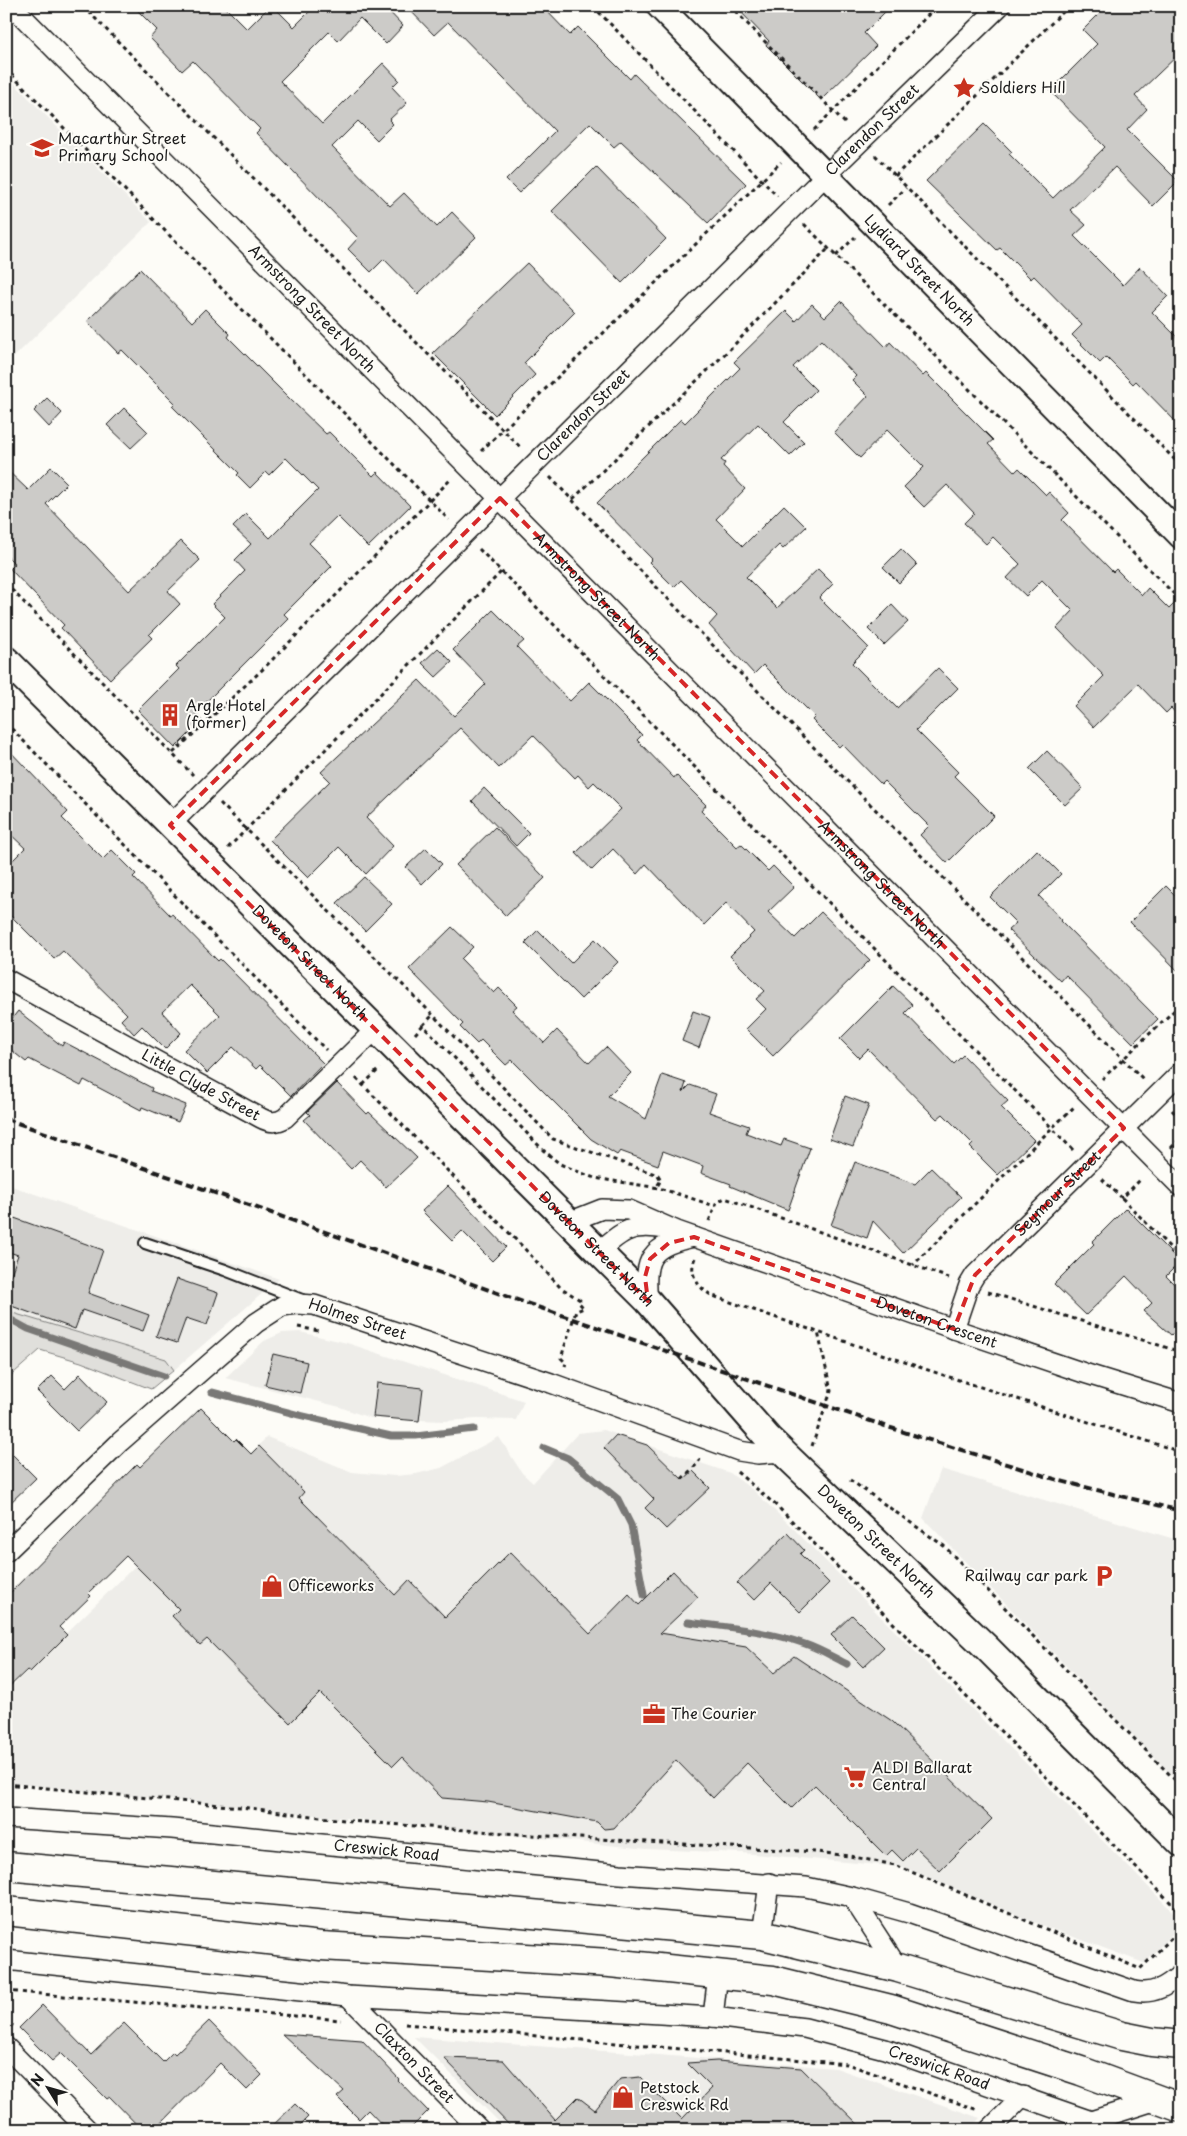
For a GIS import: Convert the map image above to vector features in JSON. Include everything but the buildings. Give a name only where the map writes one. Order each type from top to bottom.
[{"type":"highway","points":[[6,1866],[762,1935],[898,1968],[1122,2036],[1181,2045]]},
{"type":"highway","name":"Creswick Road","points":[[6,1911],[320,1946],[610,1964],[773,1980],[892,2009],[1082,2071],[1170,2104]]},
{"type":"highway","points":[[762,1935],[787,1964],[820,1991]]},
{"type":"main road","name":"Doveton Street North","points":[[6,660],[211,867],[376,1028],[648,1301],[734,1402],[781,1452],[986,1647],[1181,1843]]},
{"type":"street","name":"Armstrong Street North","points":[[12,6],[1181,1187]]},
{"type":"street","name":"Lydiard Street North","points":[[659,6],[1181,536]]},
{"type":"street","name":"Clarendon Street","points":[[170,824],[825,176],[1000,6]]},
{"type":"street","name":"Little Clyde Street","points":[[6,979],[265,1120],[276,1122],[286,1118],[376,1028]]},
{"type":"street","name":"Seymour Street","points":[[954,1329],[969,1285],[986,1264],[1181,1072]]},
{"type":"street","name":"Doveton Crescent","points":[[568,1222],[596,1211],[622,1208],[641,1214],[691,1236],[954,1329],[1084,1373],[1181,1403]]},
{"type":"street","name":"Doveton Crescent","points":[[599,1252],[624,1230],[655,1228],[691,1236]]},
{"type":"street","points":[[648,1301],[645,1277],[650,1259],[656,1252],[670,1243],[691,1236]]},
{"type":"street","name":"Holmes Street","points":[[6,1552],[120,1442],[256,1323],[282,1306],[314,1305],[552,1383],[739,1451],[758,1454],[781,1452]]},
{"type":"street","name":"Creswick Road","points":[[6,1818],[172,1829],[620,1874],[806,1886],[909,1913],[1134,1991],[1155,1991],[1181,1974]]},
{"type":"street","points":[[762,1935],[769,1883]]},
{"type":"street","points":[[852,1897],[898,1968]]},
{"type":"street","name":"Creswick Road","points":[[6,1960],[348,1996],[712,2017],[805,2028],[860,2042],[1023,2096],[1090,2121],[1170,2104]]},
{"type":"street","points":[[712,2017],[718,1974]]},
{"type":"street","name":"Claxton Street","points":[[348,1996],[480,2130]]},
{"type":"street","points":[[6,2047],[88,2130]]},
{"type":"street","points":[[994,2124],[1023,2096]]},
{"type":"lane","points":[[145,1242],[225,1270],[314,1305]]},
{"type":"path","points":[[83,6],[502,430],[763,181],[593,6]]},
{"type":"path","points":[[730,6],[833,111],[937,6]]},
{"type":"path","points":[[1069,6],[895,176],[1181,466]]},
{"type":"path","points":[[6,69],[430,500],[264,668],[173,753]]},
{"type":"path","points":[[1181,601],[828,249],[731,348],[573,499],[732,665],[820,752],[938,875],[1123,1058],[1181,1004]]},
{"type":"path","points":[[211,867],[246,829],[502,571],[1052,1128],[913,1264]]},
{"type":"path","points":[[6,584],[173,753],[206,789],[433,1015],[553,1139],[658,1175],[661,1180],[656,1188]]},
{"type":"path","points":[[6,723],[341,1064]]},
{"type":"path","points":[[410,1039],[433,1015]]},
{"type":"path","points":[[424,1025],[552,1158],[576,1172],[594,1178],[656,1188],[715,1206]]},
{"type":"path","points":[[383,1065],[363,1085],[560,1286],[580,1300],[579,1303],[584,1308],[576,1310],[560,1358],[566,1363],[565,1366],[557,1368]]},
{"type":"path","points":[[1181,1352],[994,1295],[913,1264],[725,1198],[720,1199],[691,1236],[692,1270],[695,1279],[703,1290],[713,1296],[932,1371],[1181,1452]]},
{"type":"path","points":[[1122,1198],[1181,1259]]},
{"type":"path","points":[[810,1452],[831,1391],[818,1332]]},
{"type":"path","points":[[682,1479],[698,1463],[700,1458]]},
{"type":"path","points":[[736,1472],[778,1507],[1181,1913]]},
{"type":"path","points":[[848,1479],[944,1546],[1181,1786]]},
{"type":"path","points":[[6,1991],[350,2020]]},
{"type":"path","points":[[421,2026],[847,2064],[994,2124]]},
{"type":"highlighted area","points":[[500,498],[1124,1128],[975,1275],[954,1329],[694,1237],[669,1243],[650,1259],[645,1277],[648,1301],[170,825]]},
{"type":"shaded area","name":"Macarthur Street Primary School","points":[[6,75],[151,222],[6,365]]},
{"type":"shaded area","points":[[6,1184],[279,1279],[174,1370],[166,1359],[6,1311]]},
{"type":"shaded area","points":[[6,1311],[166,1359],[174,1370],[151,1389],[81,1362],[40,1350],[6,1380]]},
{"type":"shaded area","points":[[300,1332],[347,1343],[524,1401],[516,1420],[478,1419],[444,1421],[370,1418],[340,1407],[225,1378],[264,1341],[282,1333]]},
{"type":"shaded area","points":[[604,1430],[730,1473],[754,1491],[792,1527],[1181,1920],[1181,1925],[1144,1963],[1028,1920],[903,1867],[742,1853],[647,1849],[6,1783],[6,1692],[267,1437],[352,1472],[395,1476],[416,1474],[441,1468],[499,1437],[522,1473],[533,1483],[578,1433]]},
{"type":"shaded area","points":[[941,1469],[1181,1541],[1181,1785],[923,1518]]},
{"type":"shaded area","points":[[414,2037],[836,2068],[980,2118],[969,2130],[507,2130]]},
{"type":"waterway","points":[[6,1317],[28,1329],[164,1376]]},
{"type":"waterway","points":[[212,1392],[299,1415],[391,1436],[416,1436],[474,1429]]},
{"type":"waterway","points":[[544,1448],[568,1458],[618,1499],[631,1525],[644,1595]]},
{"type":"waterway","points":[[688,1622],[777,1636],[816,1648],[847,1664]]},
{"type":"railway","points":[[6,1119],[523,1302],[891,1428],[1061,1481],[1181,1511]]},
{"type":"place","name":"Soldiers Hill","points":[[964,88]]},
{"type":"place","name":"Macarthur Street Primary School","points":[[42,148]]},
{"type":"place","name":"Argle Hotel (former)","points":[[170,715]]},
{"type":"place","name":"Railway car park","points":[[1104,1576]]},
{"type":"place","name":"Officeworks","points":[[272,1586]]},
{"type":"place","name":"The Courier","points":[[654,1714]]},
{"type":"place","name":"ALDI Ballarat Central","points":[[855,1777]]},
{"type":"place","name":"Petstock Creswick Rd","points":[[623,2097]]}]
